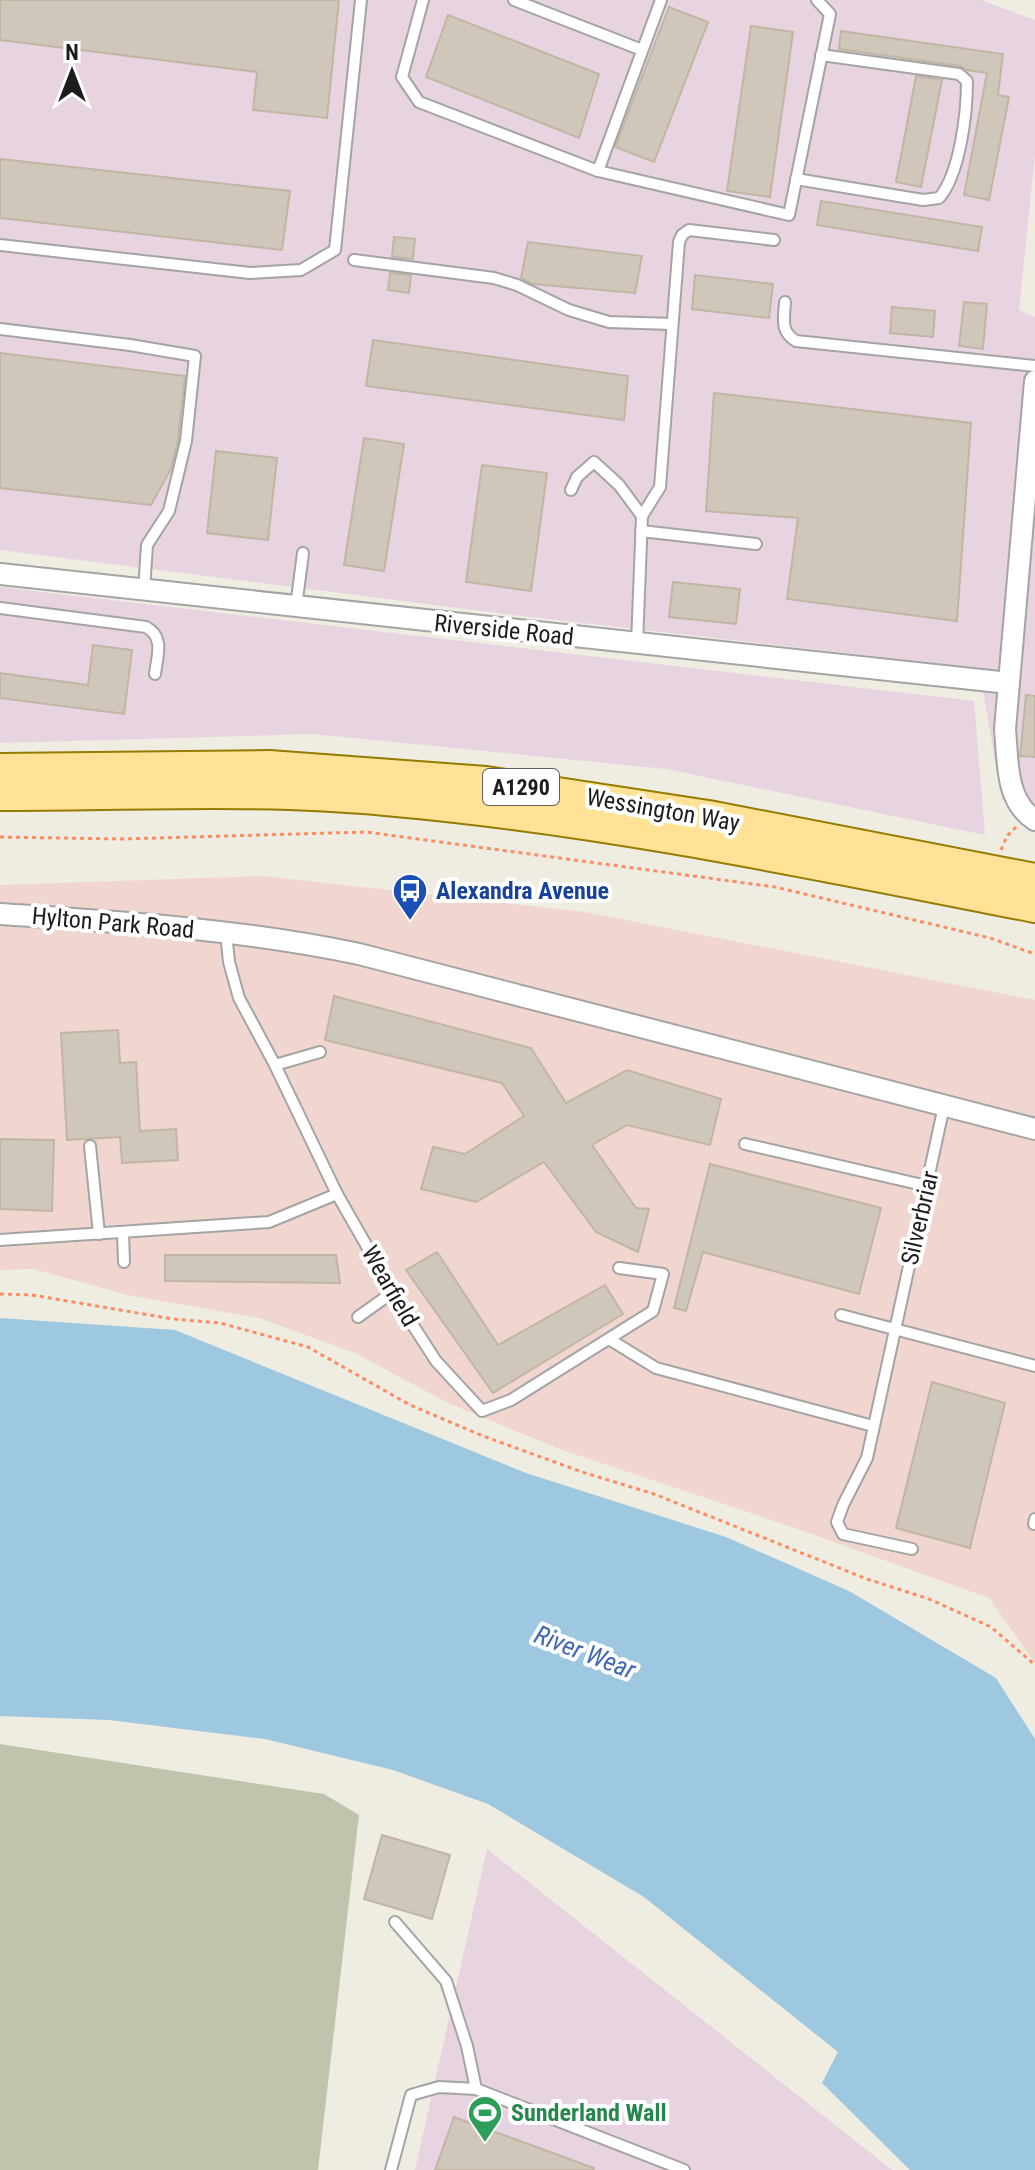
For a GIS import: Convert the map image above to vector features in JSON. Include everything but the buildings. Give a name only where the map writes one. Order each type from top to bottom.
[{"type":"main road","name":"Wessington Way","points":[[0,770],[269,767],[486,783],[708,817],[1035,880]]},
{"type":"main road","name":"Wessington Way","points":[[0,794],[270,793],[383,798],[694,841],[1035,906]]},
{"type":"street","points":[[1035,381],[1005,729],[1009,777],[1015,799],[1035,820]]},
{"type":"street","name":"Riverside Road","points":[[0,574],[1009,683]]},
{"type":"street","name":"Hylton Park Road","points":[[0,914],[226,933]]},
{"type":"street","points":[[226,933],[293,940],[359,954],[1035,1129]]},
{"type":"lane","points":[[0,245],[250,273],[301,270],[335,250],[361,0]]},
{"type":"lane","points":[[423,0],[402,77],[419,102],[598,171],[789,215],[830,14],[817,0]]},
{"type":"lane","points":[[514,0],[642,50]]},
{"type":"lane","points":[[598,171],[661,0]]},
{"type":"lane","points":[[796,179],[923,200],[939,198],[949,188],[953,174],[967,81],[959,74],[821,55]]},
{"type":"lane","points":[[637,644],[642,516],[660,487],[679,242],[689,230],[774,240]]},
{"type":"lane","points":[[354,260],[494,278],[517,285],[569,310],[609,322],[672,324]]},
{"type":"lane","points":[[785,302],[783,327],[787,336],[796,341],[1035,366]]},
{"type":"lane","points":[[0,329],[195,356],[186,441],[169,511],[147,545],[144,590]]},
{"type":"lane","points":[[571,490],[577,477],[594,462],[619,485],[642,516]]},
{"type":"lane","points":[[641,531],[756,544]]},
{"type":"lane","points":[[296,607],[303,553]]},
{"type":"lane","points":[[0,608],[146,627],[158,639],[155,674]]},
{"type":"lane","name":"Wearfield","points":[[226,933],[229,962],[239,998],[337,1194],[436,1361],[482,1411],[511,1400],[653,1311],[663,1274],[619,1268]]},
{"type":"lane","points":[[275,1065],[320,1052]]},
{"type":"lane","name":"Silverbriar","points":[[912,1549],[843,1534],[837,1522],[867,1458],[944,1106]]},
{"type":"lane","points":[[745,1144],[927,1186]]},
{"type":"lane","points":[[90,1146],[99,1234]]},
{"type":"lane","points":[[0,1240],[269,1222],[337,1194]]},
{"type":"lane","points":[[123,1232],[124,1262]]},
{"type":"lane","points":[[358,1317],[393,1292]]},
{"type":"lane","points":[[841,1315],[1035,1366]]},
{"type":"lane","points":[[609,1339],[656,1368],[873,1426]]},
{"type":"lane","points":[[395,1922],[446,1981],[467,2046],[476,2089]]},
{"type":"lane","points":[[391,2170],[411,2095],[439,2087],[476,2089],[684,2170]]},
{"type":"path","points":[[0,837],[122,839],[366,832],[775,887],[990,938],[1035,954]]},
{"type":"path","points":[[0,1294],[32,1295],[173,1319],[220,1323],[308,1347],[410,1405],[483,1436],[654,1494],[867,1579],[929,1599],[991,1627],[1035,1665]]},
{"type":"shaded area","points":[[0,0],[981,0],[1035,20],[1035,155],[1019,310],[1035,317],[1035,804],[1002,800],[979,668],[530,617],[0,550]]},
{"type":"shaded area","points":[[0,587],[974,701],[985,835],[666,769],[313,734],[0,743]]},
{"type":"shaded area","points":[[263,876],[585,912],[1035,1000],[1035,1663],[989,1598],[795,1528],[562,1450],[448,1403],[355,1353],[259,1318],[127,1295],[34,1269],[0,1270],[0,885]]},
{"type":"shaded area","points":[[0,1744],[324,1794],[359,1815],[318,2170],[0,2170]]},
{"type":"shaded area","points":[[487,1849],[892,2170],[415,2170]]},
{"type":"water","name":"River Wear","points":[[0,1318],[175,1330],[526,1473],[726,1537],[849,1591],[996,1678],[1035,1739],[1035,2170],[910,2170],[822,2083],[838,2052],[644,1897],[488,1804],[393,1770],[265,1739],[109,1720],[0,1716]]},
{"type":"place","name":"Alexandra Avenue","points":[[410,922]]},
{"type":"place","name":"Sunderland Wall","points":[[485,2144]]}]
